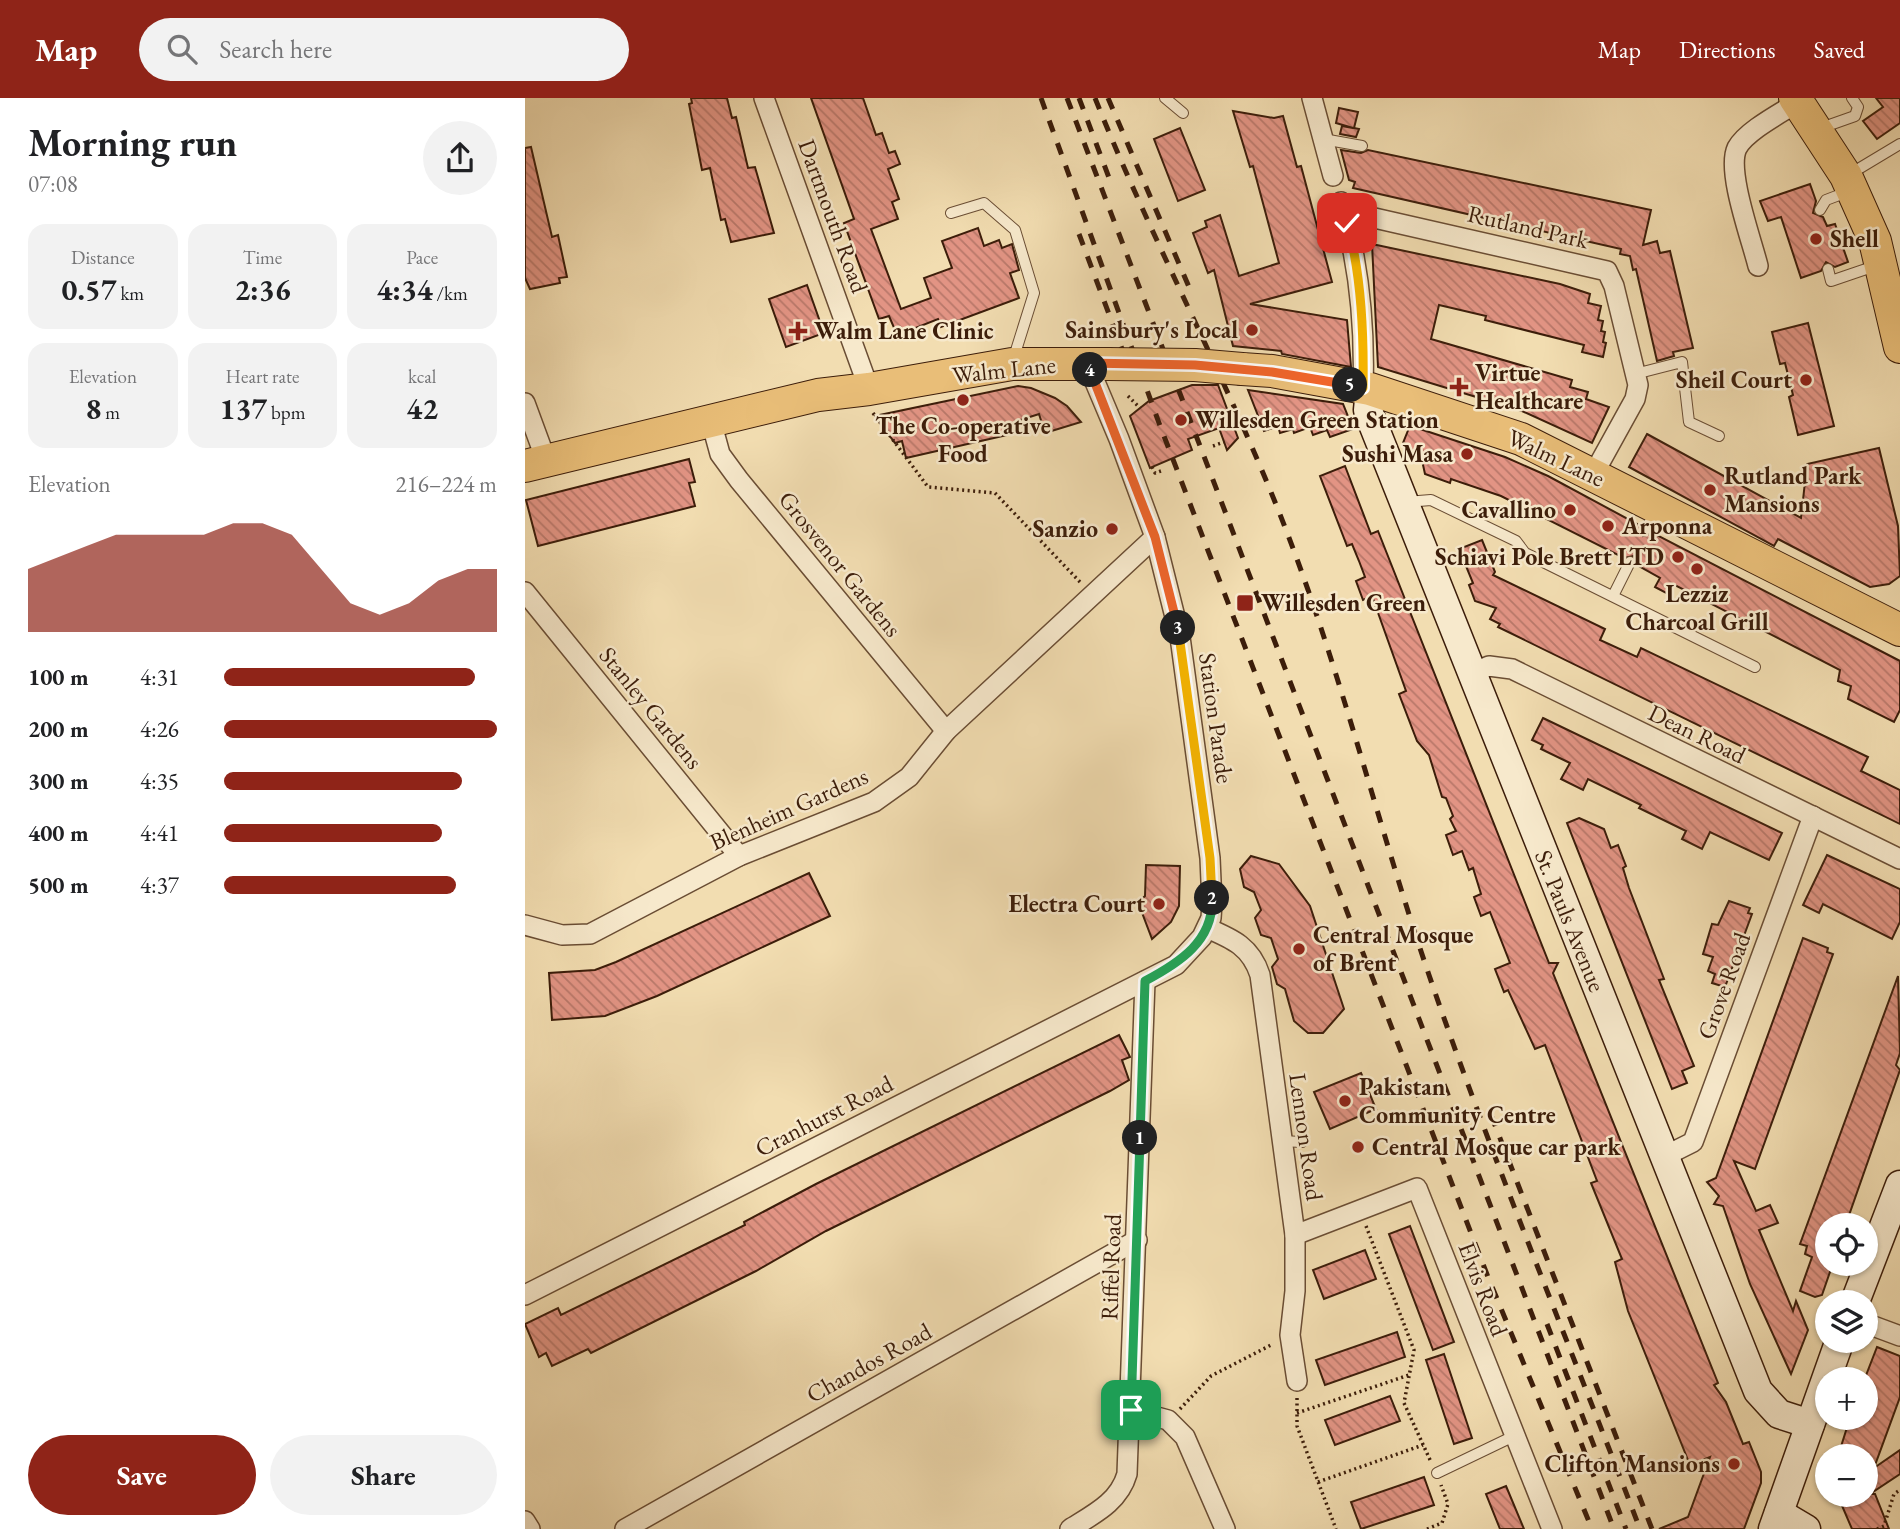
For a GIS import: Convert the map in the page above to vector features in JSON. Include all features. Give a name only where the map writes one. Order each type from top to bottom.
[{"type":"main road","points":[[1797,100],[1850,183],[1882,263],[1900,348]]},
{"type":"main road","name":"Walm Lane","points":[[535,463],[818,395],[865,390],[1012,364],[1195,365],[1272,372],[1366,389],[1521,439],[1593,475],[1652,518],[1894,622]]},
{"type":"street","name":"Dartmouth Road","points":[[764,98],[865,390]]},
{"type":"street","points":[[1312,98],[1333,176]]},
{"type":"street","points":[[1758,266],[1734,164],[1737,148],[1763,124],[1797,100]]},
{"type":"street","points":[[1341,202],[1358,291],[1366,389]]},
{"type":"street","name":"Rutland Park","points":[[1347,223],[1370,217],[1602,268],[1612,277],[1638,386],[1635,399],[1593,475]]},
{"type":"street","name":"Station Parade","points":[[1097,363],[1119,439],[1155,537],[1180,637],[1210,858],[1212,904],[1207,928],[1184,958],[1145,981]]},
{"type":"street","name":"St. Pauls Avenue","points":[[1366,389],[1368,410],[1758,1391],[1779,1414],[1810,1424]]},
{"type":"street","points":[[525,403],[535,463]]},
{"type":"street","name":"Grosvenor Gardens","points":[[711,421],[715,441],[726,463],[946,731]]},
{"type":"street","name":"Blenheim Gardens","points":[[525,925],[562,935],[590,934],[739,856],[874,802],[909,777],[946,731],[1155,537]]},
{"type":"street","name":"Stanley Gardens","points":[[525,592],[739,856]]},
{"type":"street","name":"Dean Road","points":[[1472,673],[1489,666],[1512,668],[1900,859]]},
{"type":"street","name":"Grove Road","points":[[1663,1157],[1693,1142],[1813,816]]},
{"type":"street","name":"Lennon Road","points":[[1207,928],[1236,941],[1256,960],[1261,975],[1280,1141],[1295,1235],[1295,1291],[1290,1335],[1297,1381]]},
{"type":"street","name":"Riffel Road","points":[[1070,1529],[1109,1504],[1123,1488],[1131,1410],[1145,981]]},
{"type":"street","name":"Cranhurst Road","points":[[525,1295],[1145,981]]},
{"type":"street","points":[[1859,1290],[1900,1185]]},
{"type":"street","name":"Elvis Road","points":[[1295,1235],[1417,1188],[1552,1529]]},
{"type":"street","name":"Chandos Road","points":[[625,1529],[1137,1240]]},
{"type":"street","points":[[1878,1328],[1900,1336]]},
{"type":"street","points":[[1806,1529],[1776,1521],[1835,1353]]},
{"type":"street","points":[[1131,1410],[1168,1420],[1185,1437],[1225,1529]]},
{"type":"street","points":[[525,1521],[530,1529]]},
{"type":"lane","points":[[1165,98],[1183,113]]},
{"type":"lane","points":[[1817,130],[1855,116],[1858,107],[1852,98]]},
{"type":"lane","points":[[1323,139],[1362,146]]},
{"type":"lane","points":[[1820,210],[1826,200],[1900,144]]},
{"type":"lane","points":[[951,213],[983,203],[1015,230],[1034,293],[1012,364]]},
{"type":"lane","points":[[1828,269],[1831,281],[1882,263]]},
{"type":"lane","points":[[1635,374],[1682,362],[1689,422],[1719,436]]},
{"type":"lane","points":[[1405,503],[1431,500],[1516,541],[1525,553],[1755,667]]},
{"type":"lane","points":[[1613,596],[1630,562]]},
{"type":"lane","points":[[1280,1141],[1301,1142]]},
{"type":"lane","points":[[1437,1473],[1514,1436]]},
{"type":"path","points":[[865,390],[875,418],[928,487],[995,493],[1093,596]]},
{"type":"path","points":[[1128,396],[1140,408]]},
{"type":"path","points":[[1213,446],[1224,442]]},
{"type":"path","points":[[1153,467],[1155,473],[1164,470]]},
{"type":"path","points":[[1360,1212],[1414,1350],[1404,1403],[1437,1473],[1448,1504],[1442,1523],[1427,1529]]},
{"type":"path","points":[[1168,1420],[1211,1376],[1290,1335]]},
{"type":"path","points":[[1297,1413],[1409,1375]]},
{"type":"path","points":[[1297,1381],[1297,1426],[1336,1529]]},
{"type":"path","points":[[1318,1482],[1423,1445]]},
{"type":"path","points":[[1878,1529],[1884,1526],[1894,1494],[1900,1490]]},
{"type":"building","points":[[691,98],[727,98],[732,118],[736,117],[748,168],[755,167],[774,233],[731,242],[725,219],[721,220],[710,168],[702,170],[689,104],[692,103]]},
{"type":"building","points":[[811,98],[863,98],[876,135],[882,133],[889,153],[895,151],[900,164],[888,169],[899,199],[892,202],[898,219],[871,229],[901,309],[931,298],[924,278],[952,268],[942,241],[978,228],[984,246],[999,240],[1002,248],[1012,244],[1019,270],[1010,273],[1019,298],[941,327],[938,319],[903,333],[901,328],[895,330],[889,316],[879,319],[844,223],[854,219]]},
{"type":"building","points":[[1876,98],[1900,98],[1900,123],[1877,139],[1863,121],[1883,107]]},
{"type":"building","points":[[1339,108],[1358,112],[1354,128],[1359,129],[1356,137],[1340,134],[1342,126],[1353,128],[1336,123]]},
{"type":"building","points":[[1233,111],[1274,118],[1283,116],[1297,167],[1301,166],[1332,282],[1250,304],[1347,320],[1351,367],[1282,354],[1281,351],[1233,346],[1214,270],[1208,273],[1193,233],[1207,227],[1205,221],[1220,215],[1239,276],[1279,263],[1253,166],[1250,167]]},
{"type":"building","points":[[1180,128],[1205,190],[1178,201],[1154,139]]},
{"type":"building","points":[[531,147],[552,237],[558,235],[567,277],[559,278],[560,283],[530,289],[525,278],[525,148]]},
{"type":"building","points":[[1341,150],[1361,153],[1368,150],[1651,210],[1643,245],[1657,241],[1660,253],[1670,251],[1693,348],[1673,352],[1674,356],[1657,361],[1636,269],[1633,270],[1630,256],[1620,254],[1621,249],[1353,188],[1355,182],[1349,180]]},
{"type":"building","name":"Shell","points":[[1810,184],[1816,201],[1813,213],[1823,217],[1827,226],[1835,224],[1848,262],[1835,267],[1826,262],[1821,271],[1801,278],[1781,217],[1768,221],[1760,201]]},
{"type":"building","points":[[1372,244],[1560,284],[1590,294],[1588,303],[1601,306],[1598,320],[1603,321],[1601,331],[1605,332],[1603,342],[1606,343],[1603,357],[1582,352],[1584,345],[1485,320],[1486,316],[1439,305],[1431,339],[1572,380],[1570,387],[1588,392],[1586,399],[1609,407],[1592,443],[1522,411],[1378,367]]},
{"type":"building","points":[[807,285],[824,333],[786,347],[769,299]]},
{"type":"building","name":"Sheil Court","points":[[1808,323],[1834,426],[1798,435],[1789,397],[1793,395],[1785,363],[1780,364],[1772,332]]},
{"type":"building","name":"Willesden Green Station","points":[[1192,385],[1218,385],[1238,438],[1227,450],[1219,428],[1188,439],[1192,450],[1150,468],[1130,416],[1149,401]]},
{"type":"building","points":[[1018,386],[1031,388],[1055,398],[1067,406],[1081,422],[1045,433],[1039,414],[1014,422],[1016,433],[906,458],[902,441],[895,443],[875,416]]},
{"type":"building","points":[[1248,390],[1343,404],[1353,429],[1330,437],[1327,430],[1313,435],[1310,427],[1294,433],[1293,429],[1280,433],[1278,426],[1264,431]]},
{"type":"building","points":[[1414,427],[1505,457],[1548,476],[1639,525],[1643,536],[1653,533],[1900,661],[1900,710],[1894,722],[1848,699],[1851,686],[1838,681],[1840,670],[1673,584],[1668,594],[1655,587],[1660,578],[1637,565],[1634,556],[1624,558],[1501,496],[1451,479],[1450,483],[1425,474],[1420,451],[1409,457],[1403,443],[1409,428]]},
{"type":"building","points":[[1647,434],[1801,518],[1807,464],[1879,448],[1898,526],[1900,576],[1889,584],[1870,587],[1778,539],[1774,546],[1629,467]]},
{"type":"building","points":[[689,459],[695,482],[689,483],[695,506],[538,546],[526,500]]},
{"type":"building","points":[[1345,466],[1371,534],[1378,531],[1549,963],[1558,963],[1553,973],[1718,1383],[1714,1385],[1726,1402],[1743,1444],[1749,1442],[1761,1472],[1761,1483],[1744,1529],[1659,1529],[1688,1517],[1710,1457],[1690,1465],[1628,1311],[1615,1262],[1622,1259],[1591,1183],[1597,1181],[1545,1045],[1535,1049],[1508,990],[1504,992],[1495,969],[1510,963],[1490,912],[1481,916],[1474,897],[1481,894],[1473,868],[1469,870],[1462,851],[1453,855],[1446,835],[1456,831],[1450,819],[1453,816],[1446,798],[1442,797],[1429,755],[1417,741],[1399,694],[1406,691],[1372,596],[1363,600],[1356,581],[1365,577],[1352,544],[1347,546],[1320,476]]},
{"type":"building","points":[[1482,540],[1495,572],[1493,575],[1605,629],[1600,640],[1637,657],[1641,648],[1868,757],[1861,771],[1900,790],[1900,824],[1498,627],[1500,624],[1490,619],[1496,608],[1475,601],[1469,585],[1473,583],[1459,549]]},
{"type":"building","points":[[1543,718],[1782,833],[1769,860],[1710,832],[1702,849],[1682,839],[1686,831],[1639,808],[1641,805],[1588,779],[1583,790],[1561,779],[1570,763],[1541,749],[1543,745],[1532,740]]},
{"type":"building","points":[[1579,818],[1604,829],[1611,848],[1618,845],[1626,866],[1623,868],[1629,888],[1664,979],[1659,980],[1694,1066],[1682,1071],[1687,1083],[1672,1089],[1567,823]]},
{"type":"building","points":[[1827,855],[1900,889],[1900,922],[1892,939],[1823,904],[1819,913],[1803,905]]},
{"type":"building","name":"Central Mosque of Brent","points":[[1251,856],[1279,864],[1310,906],[1344,1009],[1323,1033],[1308,1033],[1294,1021],[1285,989],[1277,984],[1272,967],[1278,959],[1271,938],[1261,935],[1255,918],[1261,910],[1254,892],[1244,887],[1240,869]]},
{"type":"building","name":"Electra Court","points":[[1146,865],[1180,866],[1179,906],[1171,922],[1152,939],[1138,902],[1145,896]]},
{"type":"building","points":[[809,873],[830,916],[657,996],[605,1016],[552,1020],[549,973],[595,970],[616,962]]},
{"type":"building","points":[[1729,901],[1750,908],[1748,913],[1752,914],[1725,987],[1712,983],[1715,974],[1708,971],[1713,957],[1703,954],[1712,924],[1718,925]]},
{"type":"building","points":[[1803,938],[1828,948],[1827,952],[1833,954],[1755,1169],[1734,1161],[1756,1211],[1770,1205],[1778,1223],[1759,1230],[1793,1311],[1796,1301],[1808,1330],[1791,1374],[1750,1284],[1723,1206],[1714,1204],[1719,1196],[1707,1182],[1716,1178]]},
{"type":"building","points":[[1898,976],[1900,1053],[1896,1065],[1900,1070],[1850,1213],[1815,1213],[1815,1276],[1829,1276],[1824,1290],[1815,1290],[1815,1297],[1800,1291],[1812,1257],[1805,1254],[1807,1246],[1800,1244]]},
{"type":"building","points":[[1119,1035],[1130,1057],[1122,1060],[1129,1080],[1110,1091],[826,1231],[756,1271],[591,1353],[588,1349],[552,1366],[546,1353],[539,1357],[525,1324],[558,1308],[561,1315],[745,1225],[744,1222],[816,1184]]},
{"type":"building","name":"Pakistan Community Centre","points":[[1361,1073],[1376,1109],[1330,1129],[1314,1092]]},
{"type":"building","points":[[1410,1226],[1454,1342],[1433,1350],[1389,1234]]},
{"type":"building","points":[[1365,1250],[1376,1279],[1324,1299],[1313,1270]]},
{"type":"building","points":[[1397,1332],[1405,1357],[1325,1385],[1316,1360]]},
{"type":"building","points":[[1878,1347],[1900,1356],[1900,1397],[1878,1457],[1878,1444],[1842,1444],[1846,1430],[1878,1430],[1878,1367],[1869,1367],[1875,1353],[1878,1353]]},
{"type":"building","points":[[1444,1354],[1472,1438],[1454,1444],[1426,1360]]},
{"type":"building","points":[[1390,1396],[1400,1421],[1335,1445],[1325,1420]]},
{"type":"building","points":[[1900,1450],[1900,1474],[1878,1489],[1878,1465]]},
{"type":"building","points":[[1424,1477],[1434,1505],[1361,1529],[1351,1502]]},
{"type":"building","points":[[1506,1486],[1524,1529],[1500,1529],[1486,1494]]},
{"type":"building","points":[[1878,1502],[1889,1529],[1852,1529],[1843,1507],[1878,1507]]},
{"type":"railway","points":[[1041,98],[1159,423],[1290,764],[1488,1277],[1592,1529]]},
{"type":"railway","points":[[1067,98],[1614,1529]]},
{"type":"railway","points":[[1079,98],[1111,183]]},
{"type":"railway","points":[[1095,98],[1142,208],[1242,425],[1288,535],[1326,644],[1429,975],[1505,1184],[1640,1529]]},
{"type":"railway","points":[[1108,98],[1192,294]]},
{"type":"railway","points":[[1079,234],[1128,365]]},
{"type":"railway","points":[[1491,1115],[1652,1529]]},
{"type":"railway","points":[[1547,1324],[1626,1529]]},
{"type":"place","name":"Shell","points":[[1816,239]]},
{"type":"place","name":"Sainsbury's Local","points":[[1252,330]]},
{"type":"place","name":"Walm Lane Clinic","points":[[798,331]]},
{"type":"place","name":"Sheil Court","points":[[1806,380]]},
{"type":"place","name":"Virtue Healthcare","points":[[1459,387]]},
{"type":"place","name":"The Co-operative Food","points":[[963,400]]},
{"type":"place","name":"Willesden Green Station","points":[[1181,420]]},
{"type":"place","name":"Sushi Masa","points":[[1467,454]]},
{"type":"place","name":"Rutland Park Mansions","points":[[1710,490]]},
{"type":"place","name":"Cavallino","points":[[1570,510]]},
{"type":"place","name":"Arponna","points":[[1608,526]]},
{"type":"place","name":"Sanzio","points":[[1112,529]]},
{"type":"place","name":"Schiavi Pole Brett LTD","points":[[1678,557]]},
{"type":"place","name":"Lezziz Charcoal Grill","points":[[1697,569]]},
{"type":"place","name":"Willesden Green","points":[[1245,603]]},
{"type":"place","name":"Electra Court","points":[[1159,904]]},
{"type":"place","name":"Central Mosque of Brent","points":[[1299,949]]},
{"type":"place","name":"Pakistan Community Centre","points":[[1345,1101]]},
{"type":"place","name":"Central Mosque car park","points":[[1358,1147]]},
{"type":"place","name":"Clifton Mansions","points":[[1734,1464]]},
{"type":"route","points":[[1131,1410],[1145,981],[1176,965],[1193,948],[1207,928],[1212,904],[1210,858],[1180,637],[1169,587],[1155,537],[1104,400],[1087,363],[1195,365],[1272,372],[1363,388],[1363,346],[1355,255],[1347,223]]}]
